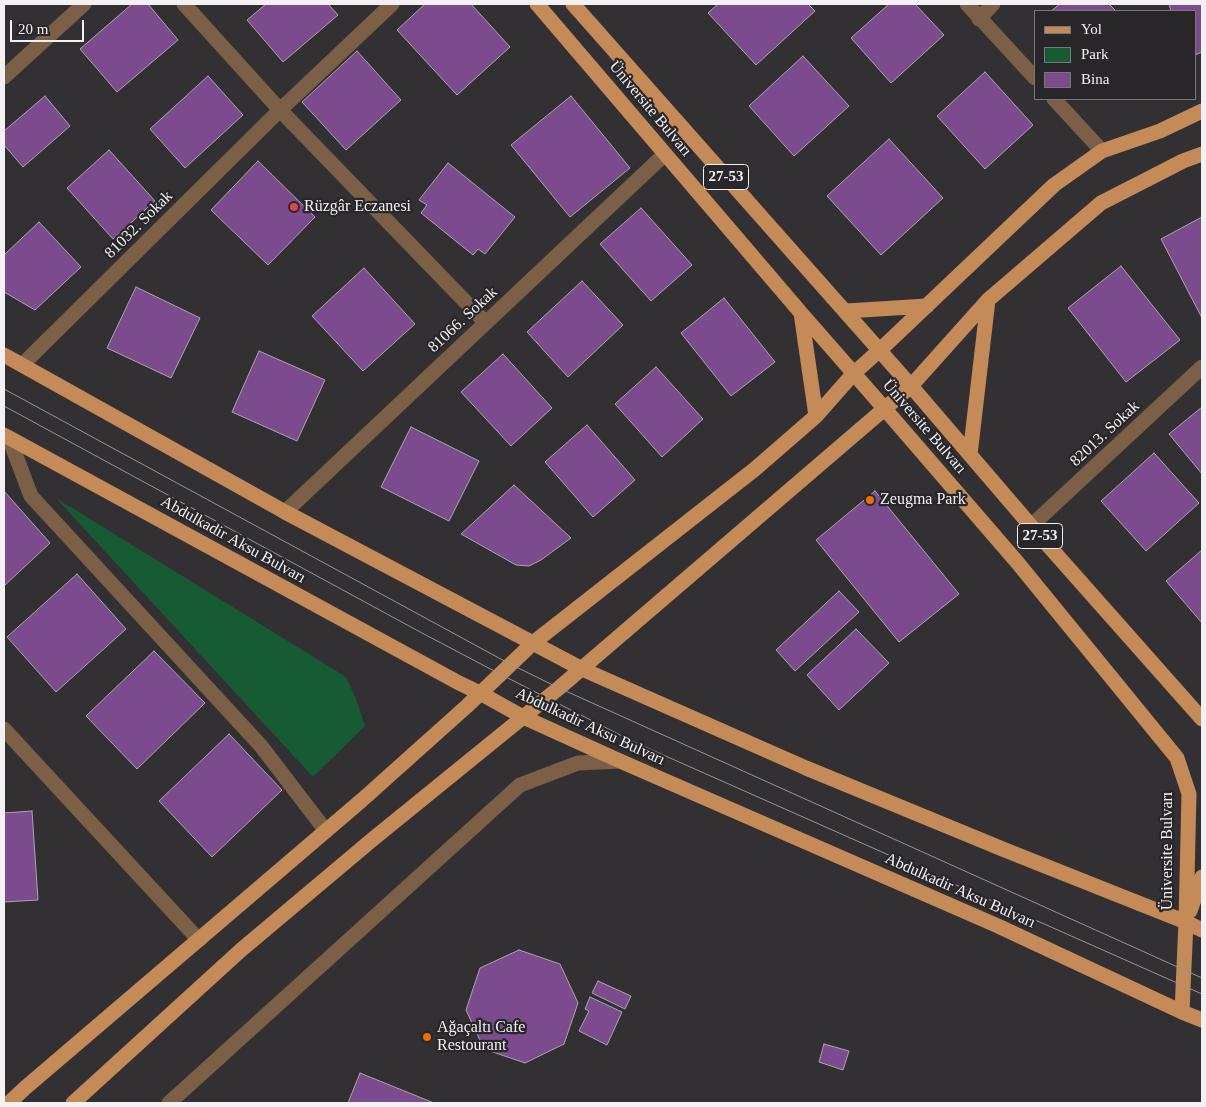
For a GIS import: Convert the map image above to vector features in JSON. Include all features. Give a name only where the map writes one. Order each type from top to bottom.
[{"type":"main road","name":"Üniversite Bulvarı","points":[[537,4],[1017,562],[1177,758],[1188,794],[1186,922],[1182,1012]]},
{"type":"main road","name":"Üniversite Bulvarı","points":[[573,4],[846,311],[1031,526],[1202,719]]},
{"type":"main road","points":[[10,1103],[25,1088],[362,800],[467,706],[533,643],[756,469],[816,416],[854,373],[1054,185],[1102,150],[1160,131],[1202,112]]},
{"type":"main road","points":[[73,1103],[248,944],[373,839],[524,717],[911,386],[988,300],[1101,203],[1202,154]]},
{"type":"main road","points":[[970,455],[988,300]]},
{"type":"main road","points":[[846,311],[926,306]]},
{"type":"main road","points":[[801,313],[816,416]]},
{"type":"main road","points":[[4,355],[285,512],[582,668],[806,768],[1202,930]]},
{"type":"main road","name":"Abdulkadir Aksu Bulvarı","points":[[6,436],[459,684],[524,717],[620,761],[998,926],[1182,1012]]},
{"type":"main road","points":[[1186,922],[1202,877]]},
{"type":"main road","points":[[1182,1012],[1202,1020]]},
{"type":"street","points":[[4,77],[84,4]]},
{"type":"street","points":[[184,4],[280,110],[486,323]]},
{"type":"street","name":"81032. Sokak","points":[[22,366],[280,110],[392,4]]},
{"type":"street","points":[[967,4],[1034,77]]},
{"type":"street","points":[[979,19],[993,4]]},
{"type":"street","points":[[1055,100],[1102,150]]},
{"type":"street","name":"81066. Sokak","points":[[285,512],[665,154]]},
{"type":"street","name":"82013. Sokak","points":[[1031,526],[1202,368]]},
{"type":"street","points":[[6,436],[31,496],[261,746],[326,831]]},
{"type":"street","points":[[4,729],[198,940]]},
{"type":"street","points":[[169,1103],[520,784],[578,763],[620,761]]},
{"type":"green space","points":[[56,498],[346,677],[365,726],[313,777]]},
{"type":"building","points":[[132,4],[148,4],[178,40],[117,92],[80,49]]},
{"type":"building","points":[[266,4],[328,4],[338,15],[283,62],[247,20]]},
{"type":"building","points":[[425,4],[471,4],[510,47],[457,95],[397,30]]},
{"type":"building","points":[[718,4],[808,4],[815,11],[756,65],[708,13]]},
{"type":"building","points":[[889,4],[915,4],[944,35],[891,83],[851,38]]},
{"type":"building","points":[[1060,4],[1109,4],[1115,10],[1052,10]]},
{"type":"building","points":[[1169,4],[1202,4],[1202,52],[1196,55],[1196,10],[1171,10]]},
{"type":"building","points":[[357,51],[401,100],[346,150],[302,102]]},
{"type":"building","points":[[803,56],[849,106],[794,156],[749,106]]},
{"type":"building","points":[[985,72],[1033,125],[985,169],[937,116]]},
{"type":"building","points":[[208,76],[243,115],[185,168],[150,129]]},
{"type":"building","points":[[45,96],[70,126],[23,167],[4,145],[4,131]]},
{"type":"building","points":[[571,96],[630,168],[570,217],[511,145]]},
{"type":"building","points":[[889,139],[943,198],[881,255],[827,196]]},
{"type":"building","points":[[109,150],[155,201],[113,239],[67,188]]},
{"type":"building","points":[[258,161],[315,217],[268,265],[211,210]]},
{"type":"building","points":[[448,163],[515,217],[485,254],[478,249],[473,255],[421,213],[427,205],[419,200]]},
{"type":"building","points":[[641,208],[692,265],[651,301],[600,244]]},
{"type":"building","points":[[1202,217],[1202,318],[1161,239]]},
{"type":"building","points":[[39,222],[81,267],[35,310],[4,292],[4,255]]},
{"type":"building","points":[[1121,266],[1180,340],[1126,382],[1068,308]]},
{"type":"building","points":[[364,268],[415,324],[363,371],[312,316]]},
{"type":"building","points":[[582,281],[623,325],[568,377],[527,332]]},
{"type":"building","points":[[136,287],[200,318],[171,378],[107,348]]},
{"type":"building","points":[[724,298],[775,362],[731,396],[681,333]]},
{"type":"building","points":[[259,351],[325,380],[297,441],[232,412]]},
{"type":"building","points":[[503,354],[552,408],[511,446],[461,392]]},
{"type":"building","points":[[656,367],[703,419],[662,457],[615,404]]},
{"type":"building","points":[[1202,407],[1202,474],[1169,434]]},
{"type":"building","points":[[587,425],[635,480],[593,517],[545,462]]},
{"type":"building","points":[[411,427],[479,461],[449,521],[381,487]]},
{"type":"building","points":[[1154,453],[1199,503],[1146,551],[1101,501]]},
{"type":"building","points":[[514,485],[571,538],[541,560],[529,566],[516,565],[461,534]]},
{"type":"building","points":[[4,491],[50,543],[4,586]]},
{"type":"building","points":[[875,491],[959,594],[899,642],[816,540]]},
{"type":"building","points":[[1202,550],[1202,623],[1166,581]]},
{"type":"building","points":[[77,574],[126,629],[56,692],[7,637]]},
{"type":"building","points":[[839,591],[859,612],[795,671],[776,650]]},
{"type":"building","points":[[856,629],[889,663],[839,710],[807,675]]},
{"type":"building","points":[[154,651],[205,703],[137,769],[86,716]]},
{"type":"building","points":[[229,734],[282,790],[212,857],[159,801]]},
{"type":"building","points":[[32,811],[38,900],[4,902],[4,813]]},
{"type":"building","points":[[519,950],[560,964],[578,1003],[564,1044],[525,1063],[484,1049],[466,1010],[480,968]]},
{"type":"building","points":[[598,981],[631,996],[625,1009],[592,993]]},
{"type":"building","points":[[590,997],[622,1012],[607,1045],[579,1031],[589,1011],[585,1009]]},
{"type":"building","points":[[824,1044],[849,1051],[843,1070],[819,1062]]},
{"type":"building","points":[[360,1073],[434,1103],[348,1103]]},
{"type":"tram line","points":[[4,389],[510,664],[559,688],[1202,978]]},
{"type":"tram line","points":[[4,406],[422,633],[634,742],[1202,994]]},
{"type":"place","name":"Rüzgâr Eczanesi","points":[[294,207]]},
{"type":"place","name":"Zeugma Park","points":[[870,500]]},
{"type":"place","name":"Ağaçaltı Cafe Restourant","points":[[427,1037]]}]
